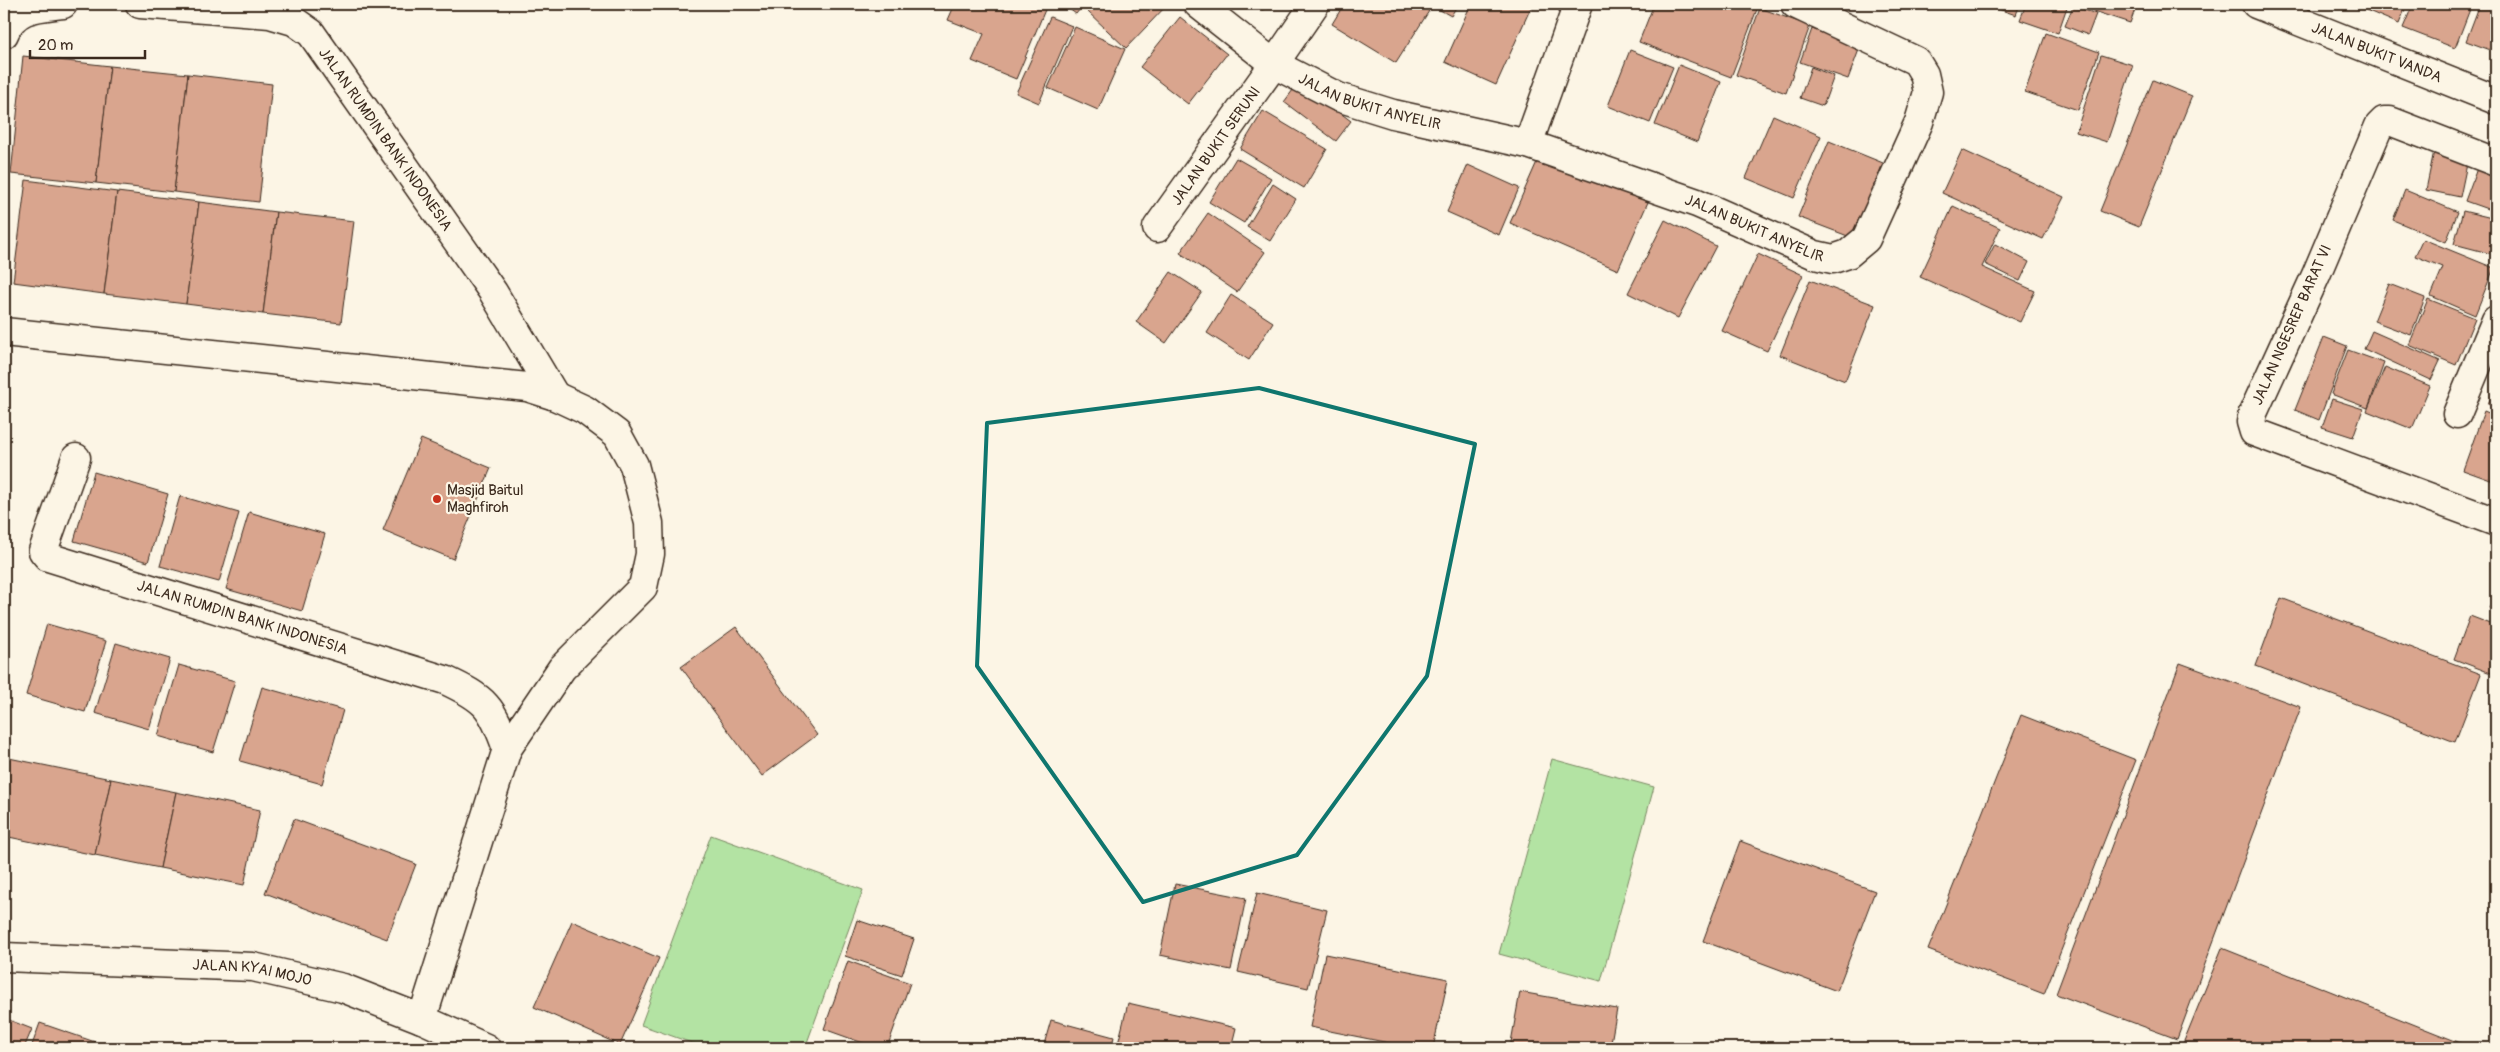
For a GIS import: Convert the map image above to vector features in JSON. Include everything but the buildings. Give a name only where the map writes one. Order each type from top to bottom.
[{"type":"street","points":[[4,34],[10,21],[25,9],[63,4]]},
{"type":"street","name":"JALAN RUMDIN BANK INDONESIA","points":[[140,4],[270,14],[294,20],[311,33],[493,292],[555,396]]},
{"type":"street","points":[[1198,4],[1274,64]]},
{"type":"street","name":"JALAN BUKIT SERUNI","points":[[1157,228],[1315,4]]},
{"type":"street","points":[[1528,144],[1578,4]]},
{"type":"street","name":"JALAN BUKIT ANYELIR","points":[[1274,64],[1338,97],[1384,112],[1528,144],[1697,203],[1815,256],[1833,259],[1848,254],[1866,240],[1920,122],[1928,92],[1924,74],[1916,61],[1795,4]]},
{"type":"street","name":"JALAN BUKIT VANDA","points":[[2256,4],[2496,100]]},
{"type":"street","name":"JALAN NGESREP BARAT VI","points":[[2496,162],[2390,121],[2384,121],[2379,126],[2316,275],[2253,413],[2251,422],[2254,432],[2496,522]]},
{"type":"street","points":[[2458,414],[2496,320]]},
{"type":"street","points":[[4,332],[527,387],[555,396],[585,410],[617,434],[626,448],[634,465],[649,523],[650,554],[643,587],[562,668],[507,748],[422,1019]]},
{"type":"street","name":"JALAN RUMDIN BANK INDONESIA","points":[[76,458],[43,551],[48,557],[445,680],[470,692],[488,706],[497,719],[507,748]]},
{"type":"street","name":"JALAN KYAI MOJO","points":[[4,957],[252,967],[342,988],[422,1019],[486,1048]]},
{"type":"highlighted area","points":[[1259,388],[1475,444],[1427,676],[1297,855],[1143,902],[977,666],[987,423]]},
{"type":"green space","points":[[1552,759],[1654,787],[1601,981],[1499,954]]},
{"type":"green space","points":[[711,835],[863,890],[805,1048],[706,1048],[641,1025]]},
{"type":"place","name":"Masjid Baitul Maghfiroh","points":[[437,499]]}]
